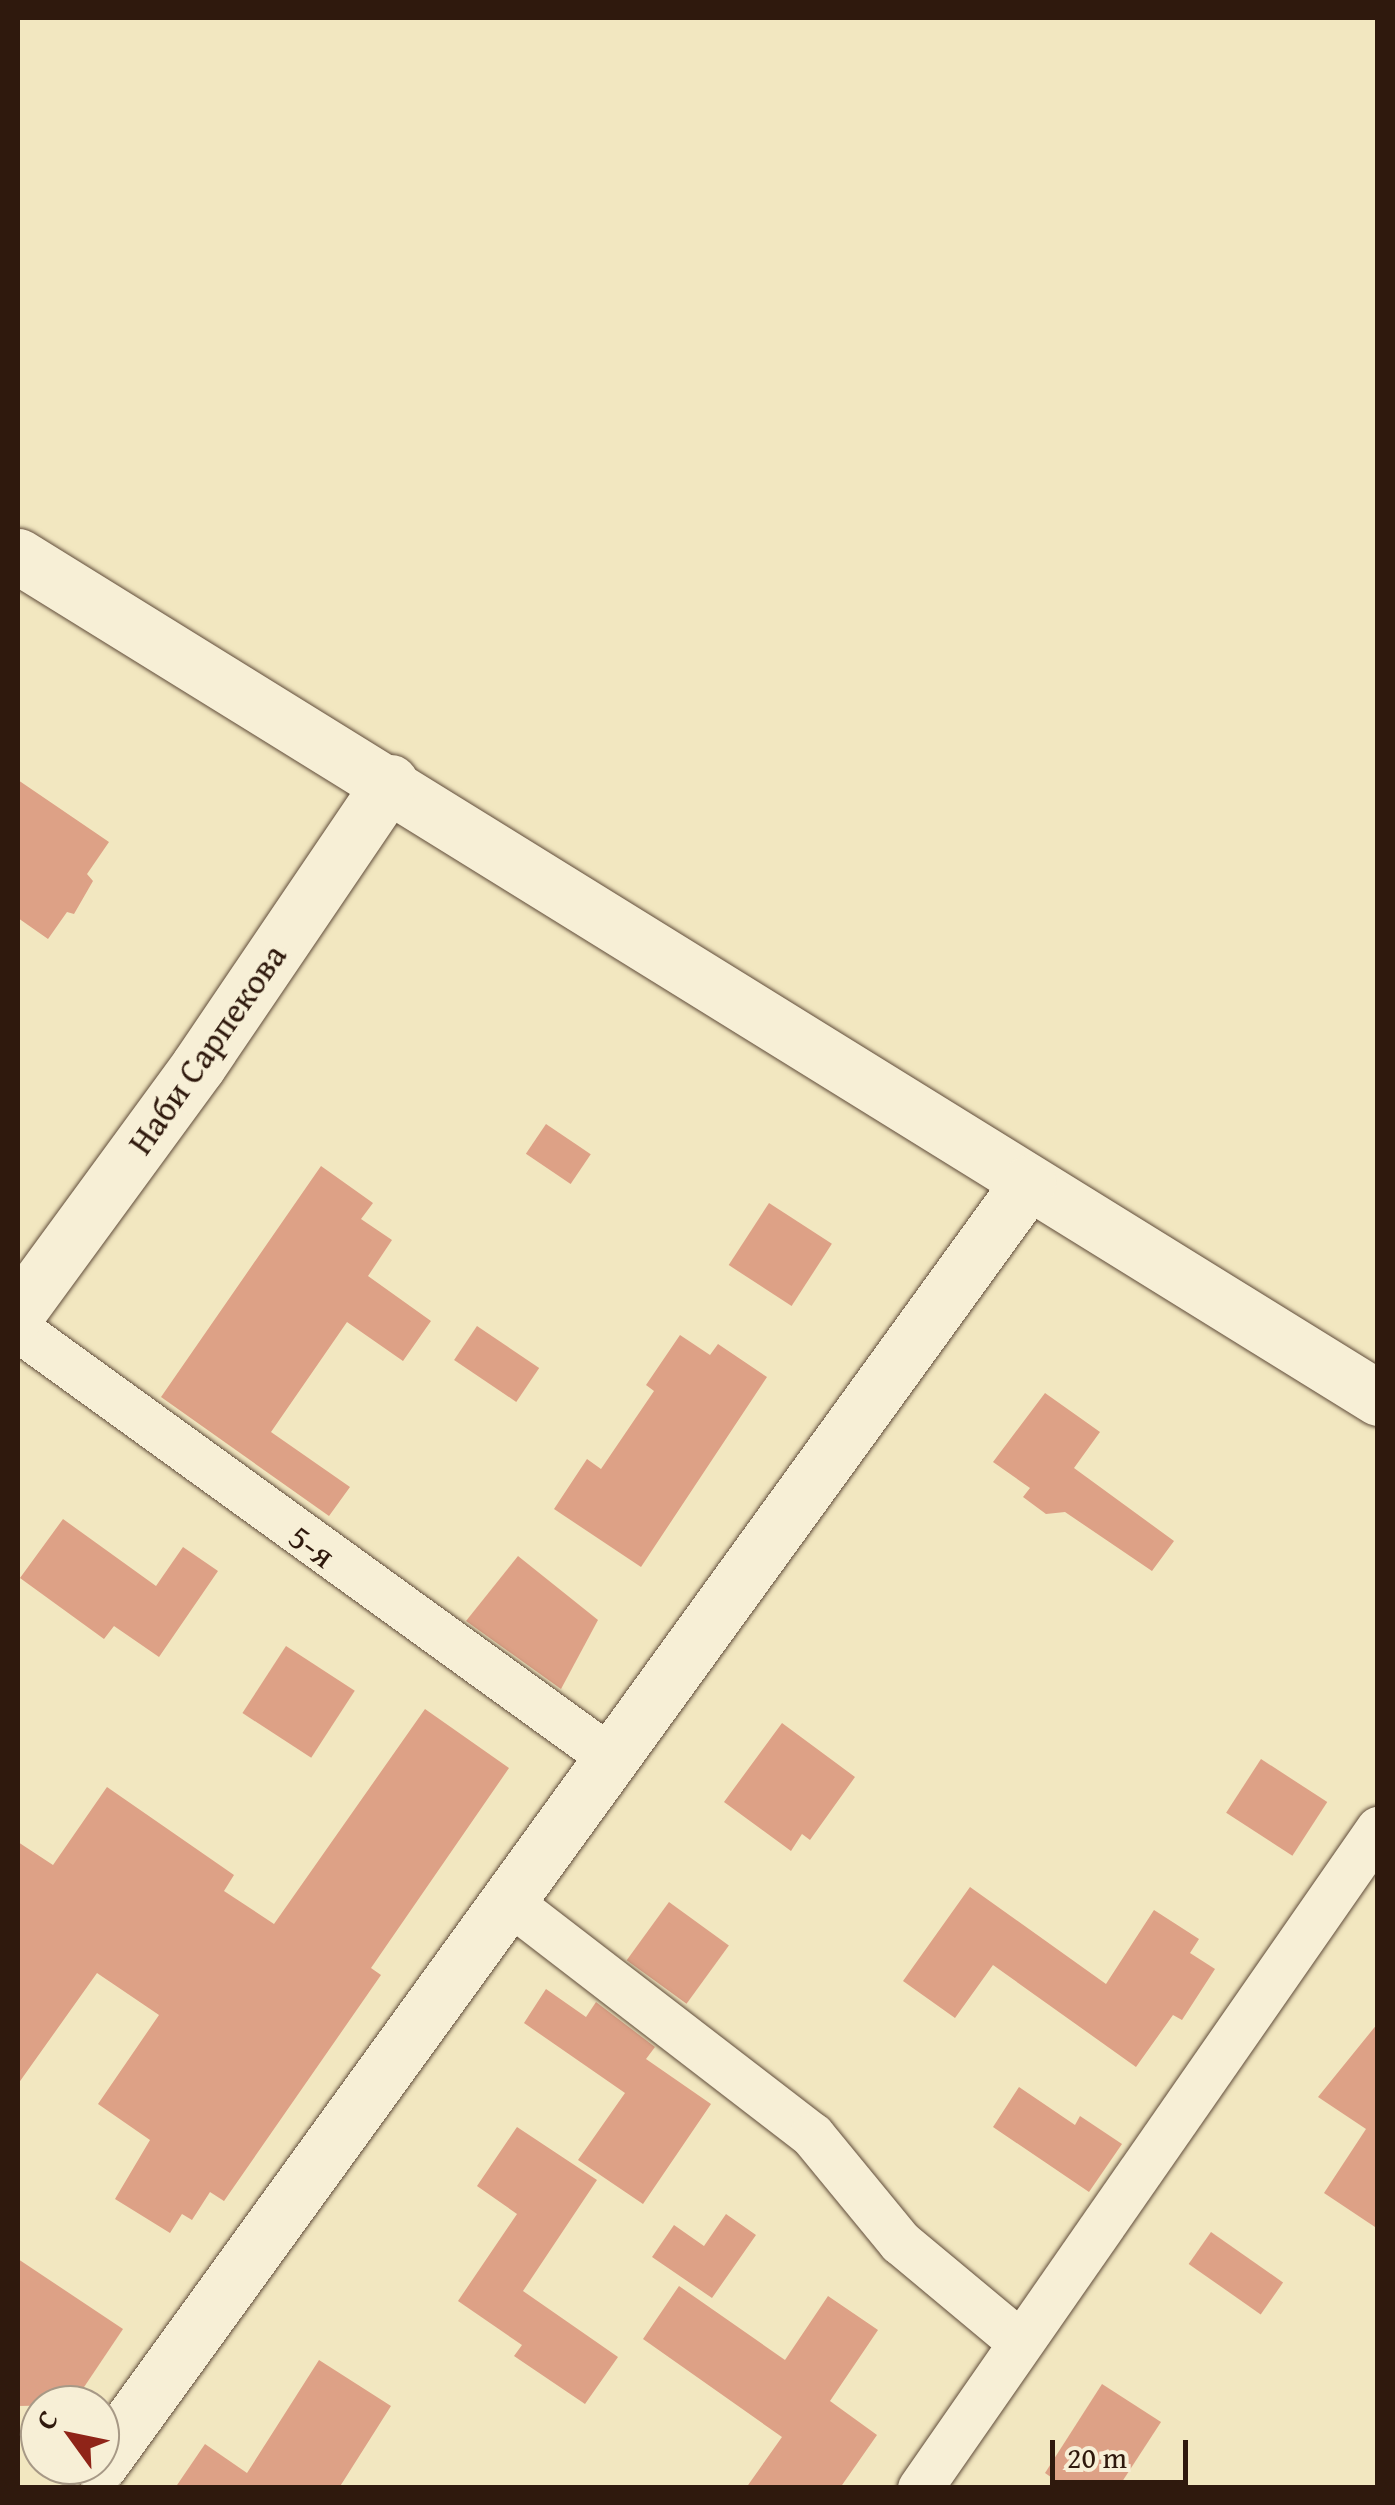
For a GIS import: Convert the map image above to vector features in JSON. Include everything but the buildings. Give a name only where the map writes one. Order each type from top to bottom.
[{"type":"street","points":[[18,556],[390,782],[1028,1184],[1378,1398]]},
{"type":"street","name":"Наби Сарпекова","points":[[18,1312],[198,1066],[390,782]]},
{"type":"street","points":[[120,2436],[1028,1184]]},
{"type":"street","name":"5-я","points":[[18,1329],[610,1758]]},
{"type":"street","points":[[920,2488],[1378,1830]]},
{"type":"street","points":[[508,1901],[812,2134],[900,2242],[1020,2342]]}]
